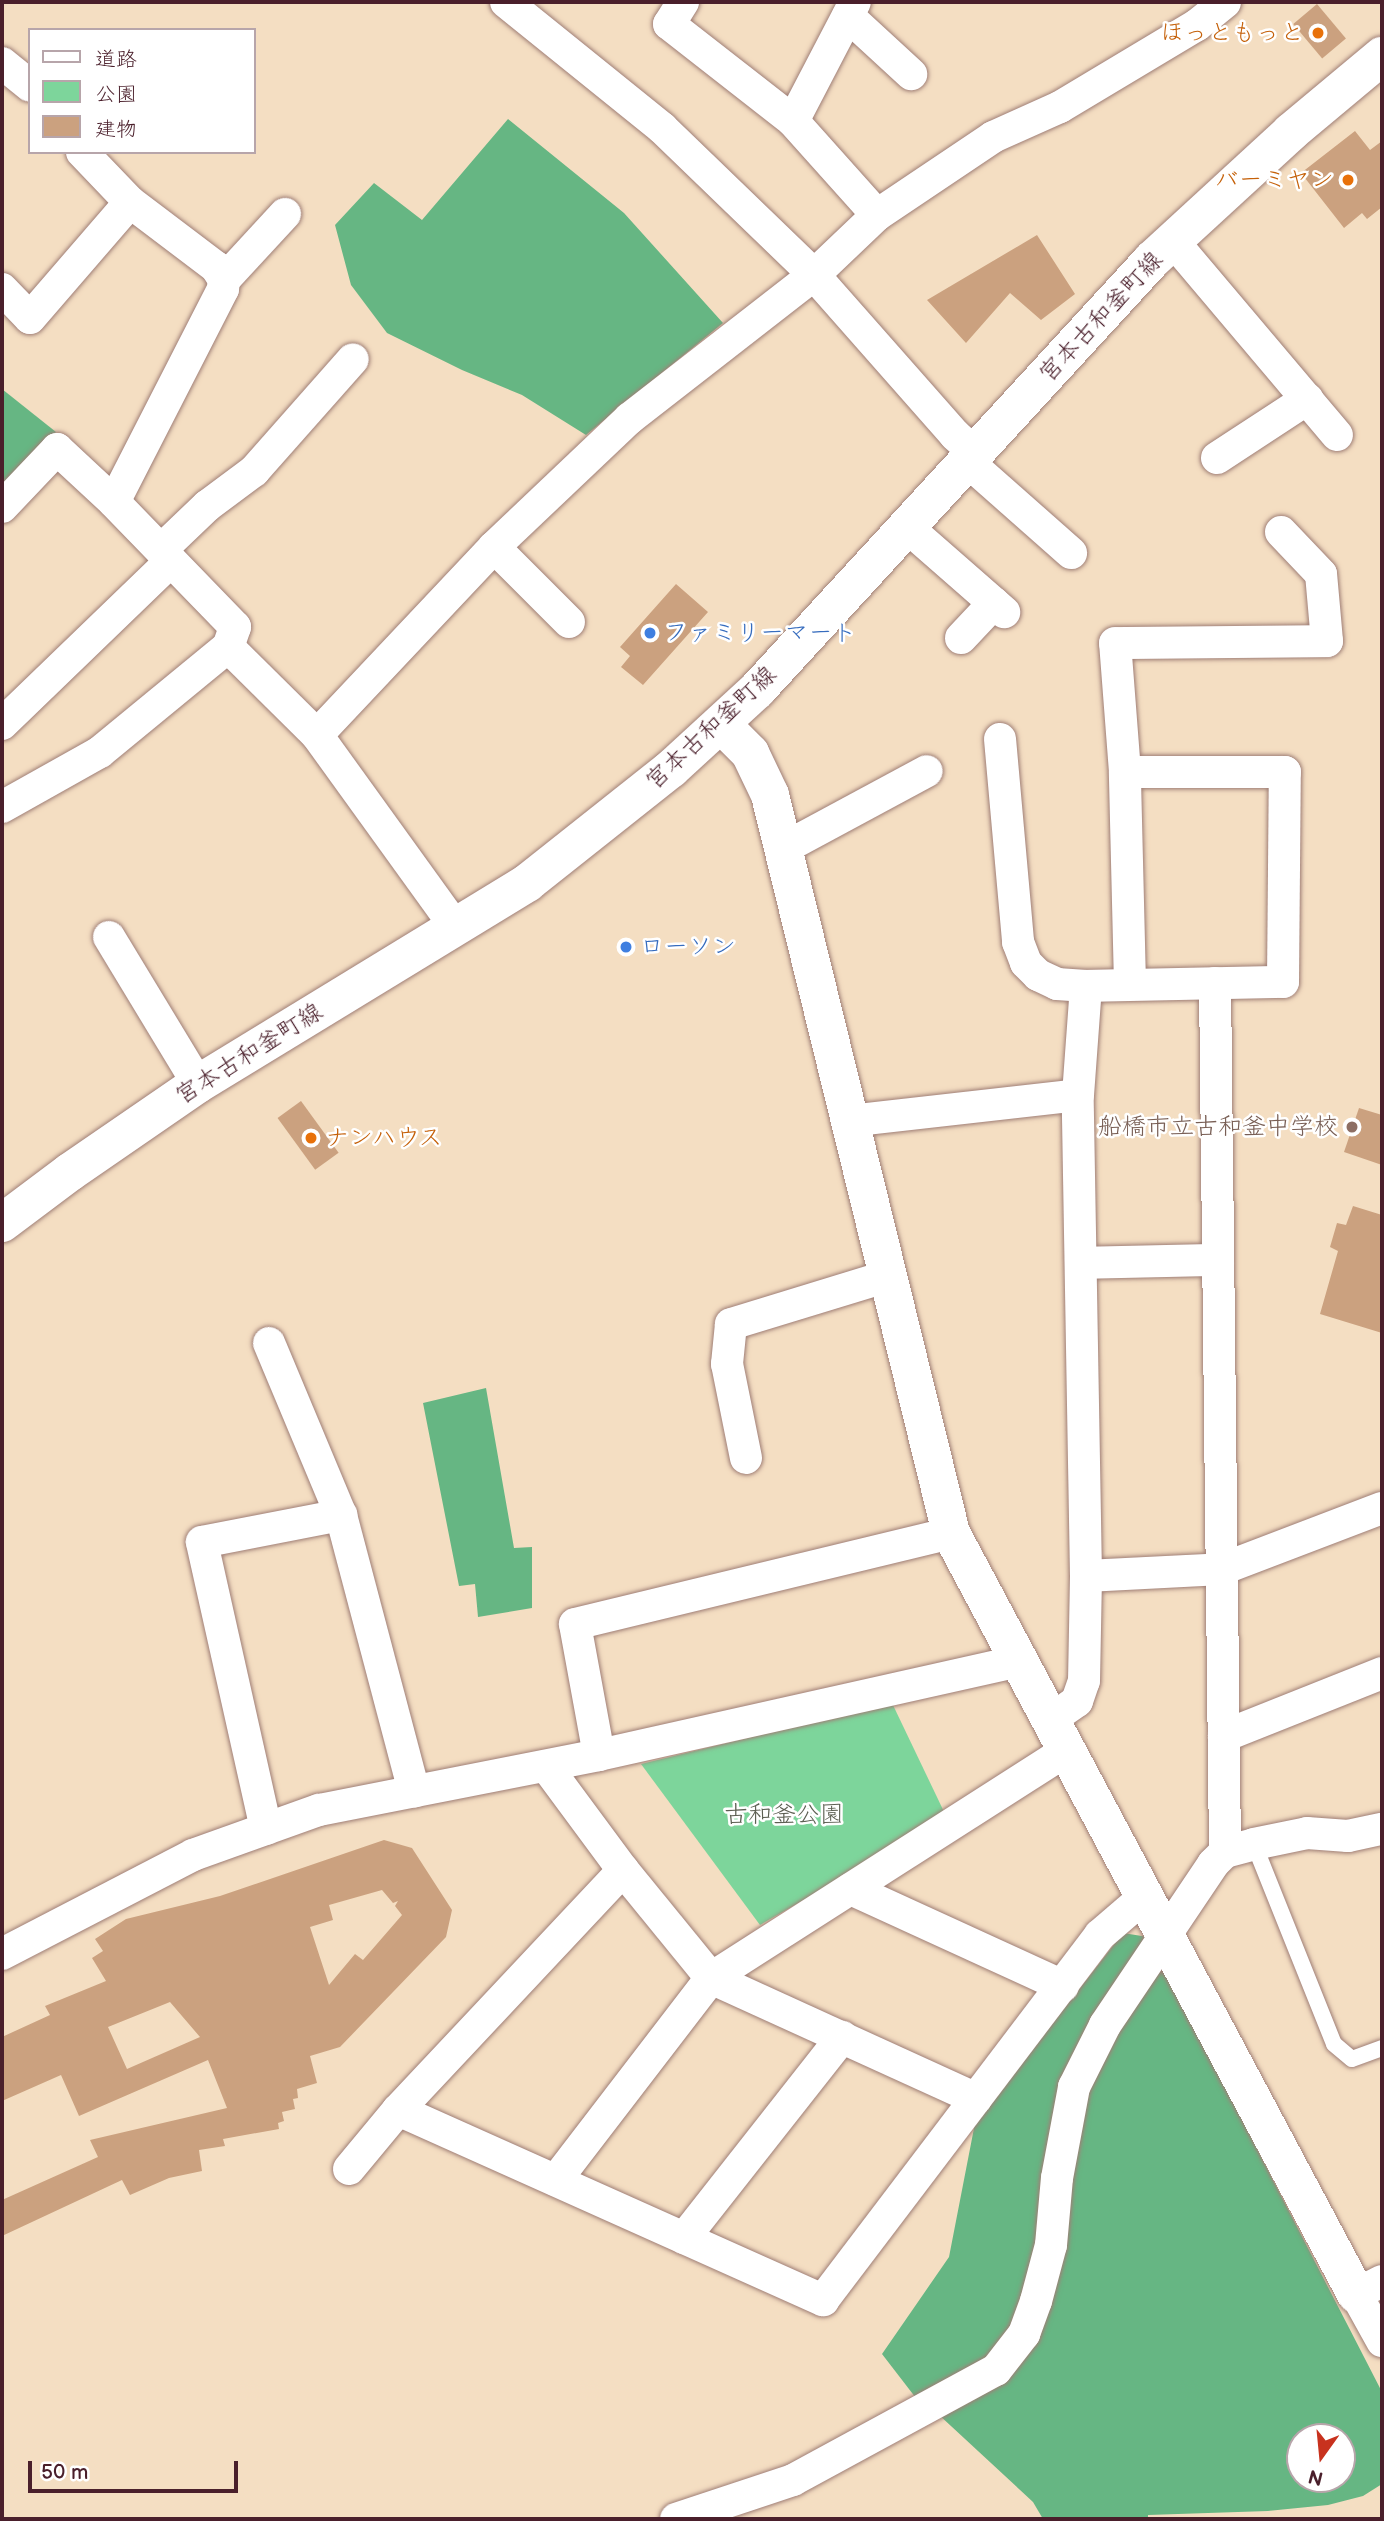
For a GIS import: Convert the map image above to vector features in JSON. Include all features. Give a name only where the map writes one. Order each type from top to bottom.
[{"type":"street","points":[[506,2],[663,128],[814,275],[955,435],[971,457],[1071,554]]},
{"type":"street","points":[[683,2],[669,24],[793,121],[877,215]]},
{"type":"street","points":[[317,735],[494,547],[630,418],[814,275],[877,215],[993,137],[1060,107],[1196,25],[1225,2]]},
{"type":"street","points":[[793,121],[851,9],[911,74]]},
{"type":"street","name":"宮本古和釜町線","points":[[2,1223],[70,1172],[198,1084],[527,883],[722,725],[1173,240],[1291,132],[1382,56]]},
{"type":"street","points":[[2,63],[28,84]]},
{"type":"street","points":[[84,154],[130,202],[216,267],[224,280]]},
{"type":"street","points":[[2,289],[30,318],[130,202]]},
{"type":"street","points":[[114,502],[223,289],[224,280],[285,214]]},
{"type":"street","points":[[1173,240],[1337,435]]},
{"type":"street","points":[[2,724],[165,556],[207,506],[254,471],[353,359]]},
{"type":"street","points":[[1217,458],[1307,399]]},
{"type":"street","points":[[2,507],[57,449],[114,502],[235,626],[228,648],[100,752],[2,807]]},
{"type":"street","points":[[908,528],[999,608],[961,638]]},
{"type":"street","points":[[1130,984],[1125,772],[1115,643],[1327,641],[1321,574],[1281,532]]},
{"type":"street","points":[[494,547],[569,622]]},
{"type":"street","points":[[228,648],[317,735],[456,928]]},
{"type":"street","points":[[722,725],[750,753],[762,774],[784,848],[848,1121],[951,1533],[1143,1898],[1369,2288],[1382,2341]]},
{"type":"street","points":[[1000,739],[1018,942],[1026,963],[1038,975],[1056,984],[1086,986],[1283,982],[1285,772],[1125,772]]},
{"type":"street","points":[[784,848],[927,771]]},
{"type":"street","points":[[109,937],[198,1084]]},
{"type":"street","points":[[1215,983],[1224,1736],[1240,1848]]},
{"type":"street","points":[[556,2180],[711,1978],[852,1889],[1058,1735],[1077,1701],[1084,1681],[1086,1576],[1077,1095],[1086,986]]},
{"type":"street","points":[[848,1121],[1077,1095]]},
{"type":"street","points":[[1081,1263],[1219,1260]]},
{"type":"street","points":[[746,1458],[727,1364],[732,1324],[888,1276]]},
{"type":"street","points":[[269,1343],[341,1515],[414,1792]]},
{"type":"street","points":[[1086,1576],[1222,1569],[1382,1508]]},
{"type":"street","points":[[266,1829],[202,1542],[341,1515]]},
{"type":"street","points":[[599,1755],[575,1624],[951,1533]]},
{"type":"street","points":[[2,1954],[193,1855],[319,1810],[599,1755],[1018,1661]]},
{"type":"street","points":[[1224,1736],[1382,1673]]},
{"type":"street","points":[[546,1766],[623,1870],[711,1978],[976,2099]]},
{"type":"street","points":[[676,2519],[793,2480],[996,2370],[1024,2334],[1039,2290],[1051,2245],[1057,2178],[1074,2087],[1105,2025],[1166,1938],[1213,1864],[1240,1848],[1307,1833],[1348,1836],[1382,1829]]},
{"type":"street","points":[[349,2169],[398,2110],[623,1870]]},
{"type":"street","points":[[852,1889],[1063,1986]]},
{"type":"street","points":[[398,2110],[823,2300],[1100,1935],[1143,1898]]},
{"type":"street","points":[[684,2238],[842,2037]]},
{"type":"lane","points":[[1240,1848],[1334,2044],[1352,2059],[1382,2048]]},
{"type":"green space","points":[[508,119],[624,213],[723,323],[586,435],[522,395],[462,370],[387,333],[351,285],[335,225],[374,183],[422,220]]},
{"type":"green space","points":[[2,389],[56,432],[2,490]]},
{"type":"green space","points":[[486,1388],[514,1548],[532,1547],[532,1608],[478,1617],[475,1584],[459,1586],[423,1403]]},
{"type":"green space","name":"古和釜公園","points":[[892,1703],[947,1818],[760,1925],[641,1764]]},
{"type":"green space","points":[[1123,1933],[1148,1937],[1382,2392],[1382,2484],[1363,2496],[1328,2505],[1268,2511],[1148,2515],[1148,2519],[1043,2519],[1033,2502],[938,2414],[919,2402],[882,2354],[949,2257],[975,2123]]},
{"type":"building","points":[[1317,4],[1346,38],[1322,58],[1293,24]]},
{"type":"building","points":[[1355,131],[1370,150],[1382,141],[1382,207],[1367,219],[1362,213],[1344,228],[1301,173]]},
{"type":"building","points":[[1037,235],[1075,294],[1041,320],[1010,293],[966,343],[927,300]]},
{"type":"building","points":[[676,584],[708,612],[643,685],[621,667],[630,656],[620,647]]},
{"type":"building","points":[[301,1101],[339,1153],[315,1170],[278,1118]]},
{"type":"building","points":[[1359,1108],[1382,1115],[1382,1165],[1344,1152]]},
{"type":"building","points":[[1353,1206],[1382,1215],[1382,1333],[1320,1314],[1338,1251],[1330,1247],[1337,1223],[1346,1225]]},
{"type":"building","points":[[384,1840],[412,1848],[452,1910],[446,1937],[340,2047],[310,2056],[317,2083],[297,2089],[298,2098],[293,2099],[295,2109],[282,2112],[284,2121],[278,2123],[279,2129],[223,2139],[225,2146],[199,2150],[202,2171],[169,2178],[130,2195],[122,2180],[2,2236],[2,2200],[98,2157],[90,2140],[227,2108],[208,2060],[79,2116],[61,2075],[2,2101],[2,2037],[50,2015],[45,2006],[106,1981],[92,1958],[103,1951],[95,1939],[126,1919],[220,1896]],"holes":[[[382,1890],[393,1903],[398,1901],[395,1906],[402,1915],[363,1960],[355,1954],[329,1985],[310,1927],[333,1920],[329,1905]],[[170,2002],[200,2037],[127,2069],[108,2027]]]},
{"type":"place","name":"ほっともっと","points":[[1318,33]]},
{"type":"place","name":"バーミヤン","points":[[1348,180]]},
{"type":"place","name":"ファミリーマート","points":[[650,633]]},
{"type":"place","name":"ローソン","points":[[626,947]]},
{"type":"place","name":"船橋市立古和釜中学校","points":[[1352,1127]]},
{"type":"place","name":"ナンハウス","points":[[311,1138]]}]
